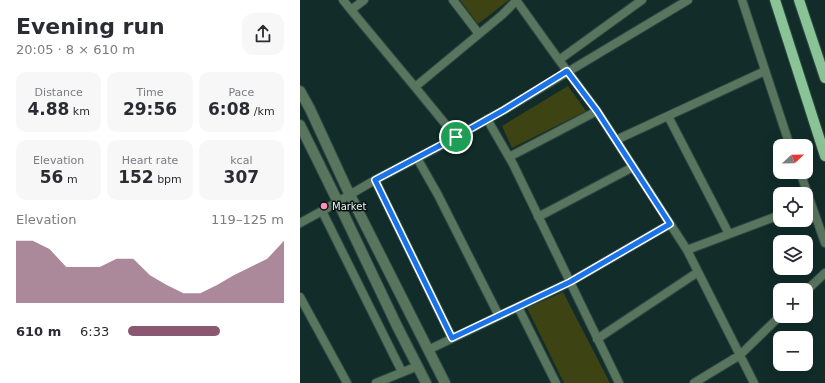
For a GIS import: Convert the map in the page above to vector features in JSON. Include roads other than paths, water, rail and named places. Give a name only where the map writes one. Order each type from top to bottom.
[{"type":"main road","points":[[775,0],[825,156]]},
{"type":"main road","points":[[799,0],[825,78]]},
{"type":"street","points":[[343,0],[456,137]]},
{"type":"street","points":[[351,10],[364,0]]},
{"type":"street","points":[[453,0],[479,34]]},
{"type":"street","points":[[415,87],[502,15],[516,0],[597,111],[687,250],[754,383]]},
{"type":"street","points":[[559,60],[642,0]]},
{"type":"street","points":[[300,223],[375,180],[456,137],[688,0]]},
{"type":"street","points":[[742,0],[788,139]]},
{"type":"street","points":[[616,140],[765,71]]},
{"type":"street","points":[[300,91],[445,383]]},
{"type":"street","points":[[509,157],[597,111]]},
{"type":"street","points":[[668,116],[729,234]]},
{"type":"street","points":[[487,119],[513,164],[618,383]]},
{"type":"street","points":[[300,125],[426,383]]},
{"type":"street","points":[[417,158],[438,195],[499,316]]},
{"type":"street","points":[[538,217],[633,167]]},
{"type":"street","points":[[375,180],[452,338]]},
{"type":"street","points":[[322,211],[402,372]]},
{"type":"street","points":[[813,216],[825,243]]},
{"type":"street","points":[[687,250],[773,218]]},
{"type":"street","points":[[428,350],[570,282],[670,224]]},
{"type":"street","points":[[597,339],[698,272]]},
{"type":"street","points":[[813,284],[825,273]]},
{"type":"street","points":[[300,297],[347,383]]},
{"type":"street","points":[[518,307],[556,383]]},
{"type":"street","points":[[694,383],[740,355],[773,323]]},
{"type":"street","points":[[376,383],[418,366]]},
{"type":"place","name":"Market","points":[[324,206]]}]
